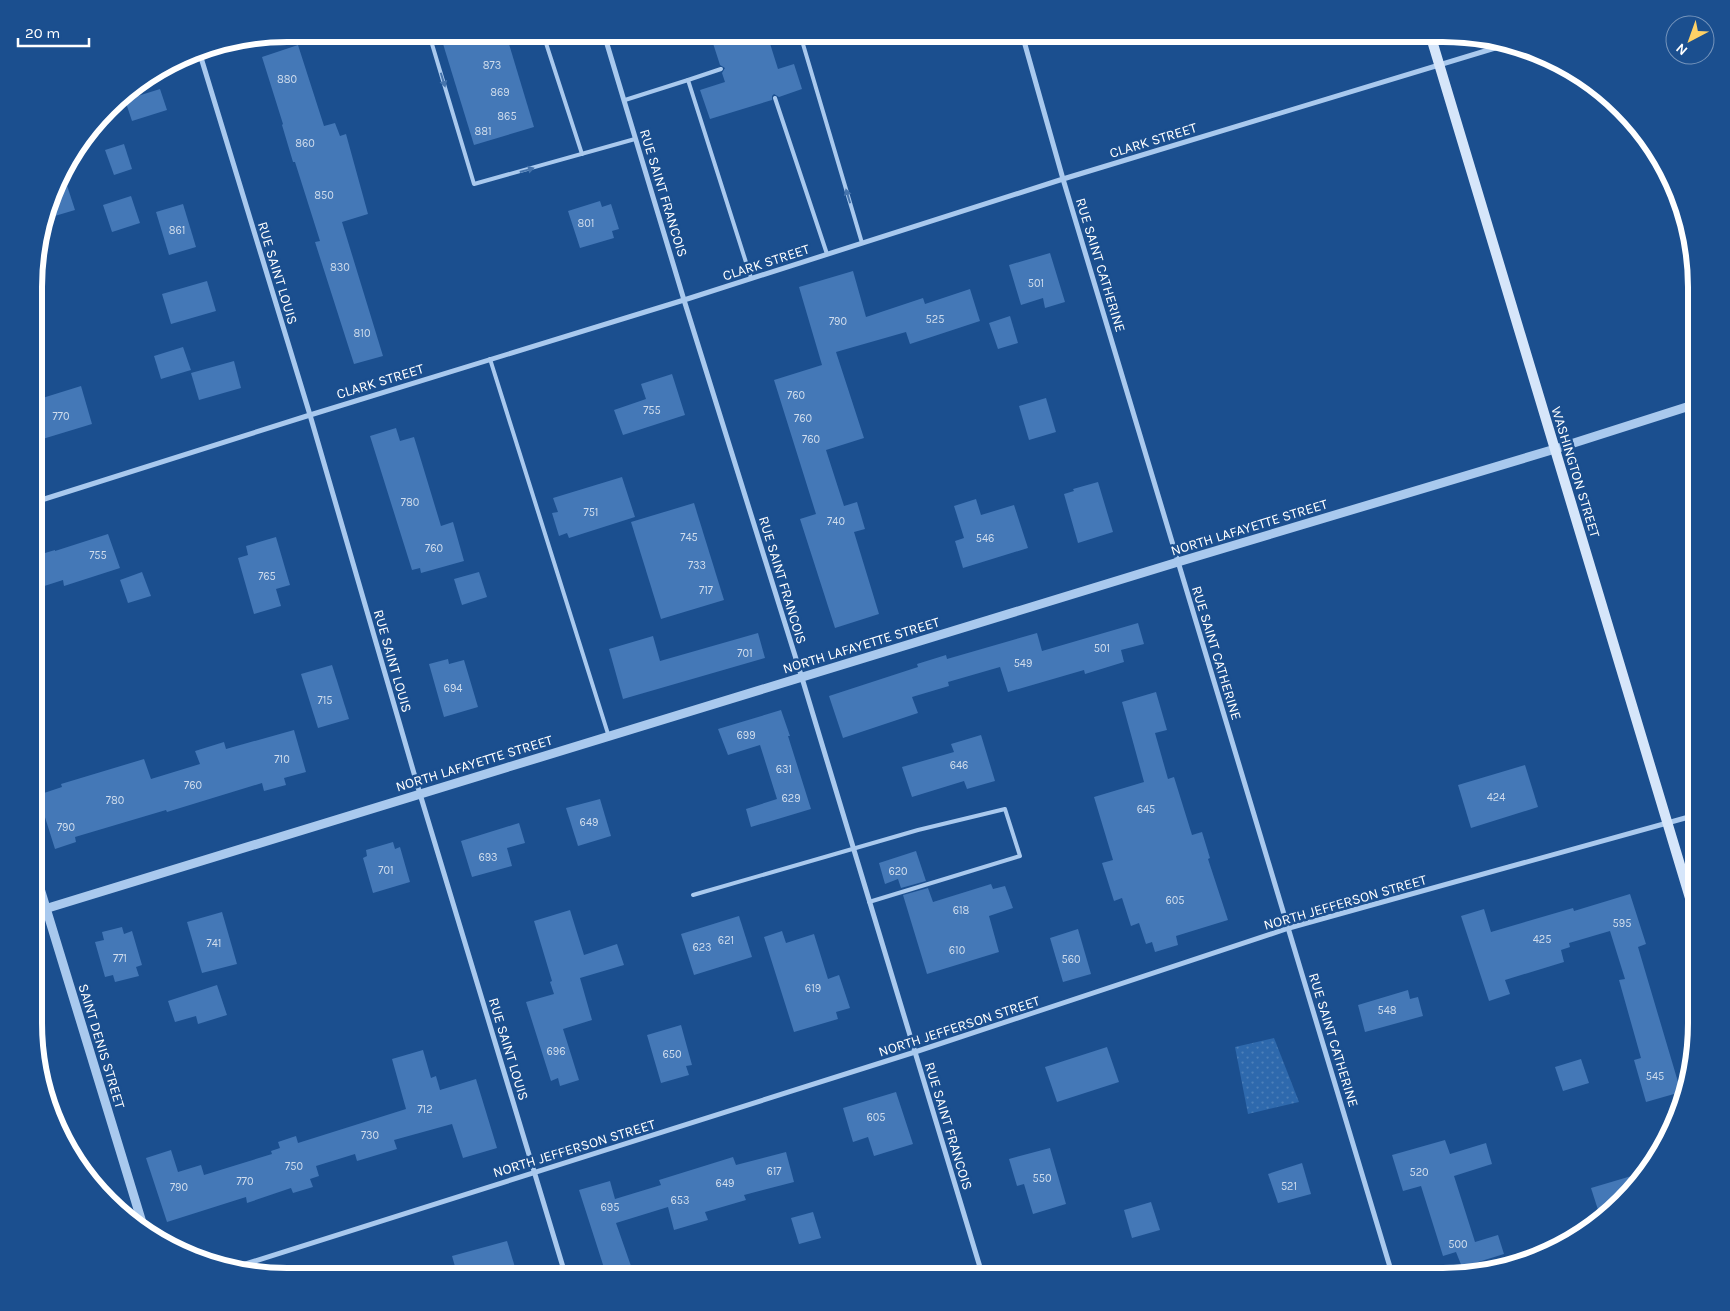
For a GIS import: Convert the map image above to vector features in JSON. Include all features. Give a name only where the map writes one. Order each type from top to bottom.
[{"type":"main road","name":"WASHINGTON STREET","points":[[1432,42],[1688,891]]},
{"type":"street","name":"RUE SAINT FRANCOIS","points":[[607,42],[684,300],[802,678],[980,1268]]},
{"type":"street","name":"RUE SAINT CATHERINE","points":[[1024,42],[1063,179],[1390,1268]]},
{"type":"street","name":"CLARK STREET","points":[[42,500],[684,300],[1063,179],[1495,48]]},
{"type":"street","name":"RUE SAINT LOUIS","points":[[201,59],[310,415],[420,794],[563,1268]]},
{"type":"street","name":"NORTH LAFAYETTE STREET","points":[[42,910],[1178,562],[1555,449],[1688,407]]},
{"type":"street","name":"NORTH JEFFERSON STREET","points":[[244,1264],[915,1052],[1289,928],[1688,818]]},
{"type":"street","name":"SAINT DENIS STREET","points":[[42,896],[141,1220]]},
{"type":"lane","points":[[431,42],[474,184],[636,139]]},
{"type":"lane","points":[[546,42],[582,154]]},
{"type":"lane","points":[[802,42],[862,243]]},
{"type":"lane","points":[[625,100],[721,69]]},
{"type":"lane","points":[[688,80],[751,278]]},
{"type":"lane","points":[[775,98],[827,254]]},
{"type":"lane","points":[[490,359],[609,737]]},
{"type":"lane","points":[[693,895],[918,830],[1005,809],[1020,856],[869,902]]},
{"type":"shaded area","points":[[1274,1038],[1299,1102],[1248,1114],[1235,1047]]},
{"type":"building","points":[[442,42],[508,42],[534,127],[474,145]]},
{"type":"building","points":[[713,42],[770,42],[778,69],[794,64],[802,89],[779,97],[774,94],[772,100],[710,119],[700,90],[725,82],[722,73],[725,68],[720,65]]},
{"type":"building","points":[[298,45],[324,126],[335,123],[340,136],[346,134],[368,214],[342,222],[383,356],[354,364],[315,242],[320,241],[295,162],[293,162],[262,57]]},
{"type":"building","points":[[160,89],[167,110],[132,121],[126,103],[132,98]]},
{"type":"building","points":[[124,144],[132,169],[114,175],[105,150]]},
{"type":"building","points":[[66,183],[75,210],[54,216]]},
{"type":"building","points":[[131,196],[140,223],[112,232],[103,205]]},
{"type":"building","points":[[600,201],[602,207],[611,204],[619,229],[612,231],[614,238],[580,248],[568,211]]},
{"type":"building","points":[[183,204],[196,247],[169,255],[156,212]]},
{"type":"building","points":[[1050,253],[1065,302],[1045,308],[1043,298],[1021,305],[1009,265]]},
{"type":"building","points":[[853,271],[866,317],[923,298],[925,304],[970,289],[980,321],[910,344],[906,332],[836,352],[864,438],[826,450],[844,506],[857,502],[865,529],[854,532],[879,614],[835,628],[800,519],[816,514],[774,380],[822,365],[799,287]]},
{"type":"building","points":[[207,281],[216,311],[171,324],[162,294]]},
{"type":"building","points":[[1010,316],[1018,343],[998,349],[989,323]]},
{"type":"building","points":[[183,347],[191,370],[161,379],[154,356]]},
{"type":"building","points":[[234,361],[241,388],[199,400],[191,373]]},
{"type":"building","points":[[672,374],[685,415],[623,435],[614,410],[646,399],[641,384]]},
{"type":"building","points":[[81,386],[92,424],[42,439],[42,398]]},
{"type":"building","points":[[1046,398],[1056,432],[1029,440],[1019,406]]},
{"type":"building","points":[[396,428],[400,441],[414,437],[441,526],[453,522],[464,561],[421,573],[420,568],[412,570],[370,436]]},
{"type":"building","points":[[622,477],[635,517],[569,538],[567,533],[559,536],[552,513],[558,512],[553,498]]},
{"type":"building","points":[[1098,482],[1113,532],[1078,543],[1064,494],[1074,491],[1073,489]]},
{"type":"building","points":[[976,499],[981,515],[1014,505],[1028,548],[963,568],[955,541],[964,538],[954,506]]},
{"type":"building","points":[[694,503],[724,600],[661,619],[631,522]]},
{"type":"building","points":[[108,534],[120,568],[64,586],[63,580],[42,587],[42,554]]},
{"type":"building","points":[[276,537],[290,585],[276,589],[281,606],[254,614],[238,558],[248,555],[246,546]]},
{"type":"building","points":[[142,572],[151,596],[128,603],[120,580]]},
{"type":"building","points":[[479,572],[487,597],[462,605],[454,579]]},
{"type":"building","points":[[1138,623],[1144,644],[1121,650],[1124,662],[1085,674],[1084,670],[1008,692],[1000,667],[948,682],[949,686],[912,697],[918,713],[843,738],[829,696],[918,667],[917,664],[946,655],[947,659],[1037,633],[1042,651]]},
{"type":"building","points":[[758,633],[765,658],[623,699],[609,649],[653,636],[660,661]]},
{"type":"building","points":[[448,659],[449,664],[464,660],[478,707],[444,717],[429,664]]},
{"type":"building","points":[[332,665],[349,719],[318,728],[301,674]]},
{"type":"building","points":[[1156,692],[1167,730],[1155,733],[1168,779],[1174,777],[1192,835],[1202,832],[1210,858],[1208,859],[1228,920],[1176,936],[1178,945],[1155,952],[1152,942],[1146,944],[1139,923],[1131,926],[1122,898],[1114,901],[1102,863],[1113,860],[1094,797],[1144,782],[1122,702]]},
{"type":"building","points":[[781,710],[811,809],[751,827],[746,809],[777,799],[760,745],[728,755],[718,729]]},
{"type":"building","points":[[294,730],[306,772],[284,778],[286,785],[264,791],[262,783],[167,812],[166,810],[75,837],[76,842],[55,849],[42,808],[42,794],[62,787],[61,784],[144,759],[151,779],[200,764],[195,751],[224,742],[226,749]]},
{"type":"building","points":[[981,735],[995,781],[967,789],[964,781],[912,797],[902,767],[954,752],[951,744]]},
{"type":"building","points":[[1525,765],[1538,807],[1471,828],[1458,785]]},
{"type":"building","points":[[600,799],[611,836],[578,846],[566,808]]},
{"type":"building","points":[[519,823],[525,843],[507,848],[512,866],[472,877],[461,841]]},
{"type":"building","points":[[393,842],[395,849],[400,847],[410,882],[373,893],[363,858],[367,856],[366,850]]},
{"type":"building","points":[[916,851],[926,881],[901,888],[898,879],[885,884],[879,863]]},
{"type":"building","points":[[991,884],[993,889],[1005,886],[1013,908],[989,916],[999,952],[927,974],[903,895],[928,888],[933,902]]},
{"type":"building","points":[[1630,894],[1646,944],[1638,947],[1679,1086],[1677,1093],[1646,1102],[1634,1060],[1641,1058],[1619,980],[1625,979],[1610,931],[1569,943],[1570,947],[1561,950],[1564,962],[1505,980],[1510,994],[1489,1001],[1461,916],[1484,909],[1491,932],[1573,908],[1574,911]]},
{"type":"building","points":[[570,910],[584,955],[617,944],[624,965],[580,978],[592,1020],[563,1029],[579,1080],[560,1086],[558,1078],[551,1081],[526,1002],[554,994],[550,982],[552,981],[534,921]]},
{"type":"building","points":[[222,912],[237,964],[202,973],[187,922]]},
{"type":"building","points":[[739,916],[752,957],[694,975],[681,934]]},
{"type":"building","points":[[122,927],[124,934],[132,931],[142,965],[136,967],[139,976],[115,982],[113,975],[105,977],[95,942],[104,940],[102,932]]},
{"type":"building","points":[[1078,929],[1091,974],[1063,982],[1050,938]]},
{"type":"building","points":[[782,931],[786,943],[814,934],[828,979],[839,975],[850,1008],[836,1012],[838,1019],[794,1032],[764,937]]},
{"type":"building","points":[[217,985],[227,1015],[198,1024],[196,1016],[175,1022],[168,1001]]},
{"type":"building","points":[[1408,990],[1410,999],[1418,997],[1423,1016],[1365,1032],[1358,1005]]},
{"type":"building","points":[[681,1025],[692,1065],[686,1066],[689,1075],[661,1083],[647,1035]]},
{"type":"building","points":[[1107,1047],[1119,1082],[1057,1102],[1045,1067]]},
{"type":"building","points":[[423,1050],[431,1078],[436,1076],[440,1090],[476,1079],[497,1148],[463,1158],[452,1124],[394,1140],[397,1149],[357,1161],[355,1154],[316,1166],[319,1176],[310,1179],[313,1187],[293,1193],[291,1188],[247,1203],[246,1197],[167,1222],[146,1158],[171,1150],[178,1172],[201,1165],[204,1175],[272,1154],[271,1151],[280,1148],[278,1142],[296,1136],[298,1143],[406,1109],[392,1059]]},
{"type":"building","points":[[1581,1059],[1589,1083],[1563,1091],[1555,1067]]},
{"type":"building","points":[[896,1092],[913,1144],[874,1156],[868,1137],[853,1142],[843,1108]]},
{"type":"building","points":[[1445,1140],[1450,1154],[1486,1143],[1492,1164],[1454,1176],[1475,1242],[1498,1235],[1504,1254],[1462,1267],[1456,1252],[1443,1256],[1421,1186],[1403,1191],[1392,1155]]},
{"type":"building","points":[[1050,1148],[1066,1204],[1033,1214],[1024,1184],[1017,1186],[1009,1159]]},
{"type":"building","points":[[786,1152],[794,1182],[744,1195],[746,1200],[705,1212],[708,1220],[674,1230],[668,1207],[616,1223],[631,1266],[625,1268],[604,1268],[579,1190],[610,1181],[615,1199],[661,1185],[659,1180],[733,1157],[736,1165]]},
{"type":"building","points":[[1302,1163],[1311,1194],[1278,1203],[1268,1174]]},
{"type":"building","points":[[1635,1175],[1616,1197],[1599,1212],[1591,1188]]},
{"type":"building","points":[[1151,1202],[1160,1230],[1132,1238],[1124,1210]]},
{"type":"building","points":[[813,1212],[821,1238],[799,1244],[791,1218]]},
{"type":"building","points":[[507,1241],[515,1268],[455,1268],[452,1256]]}]
